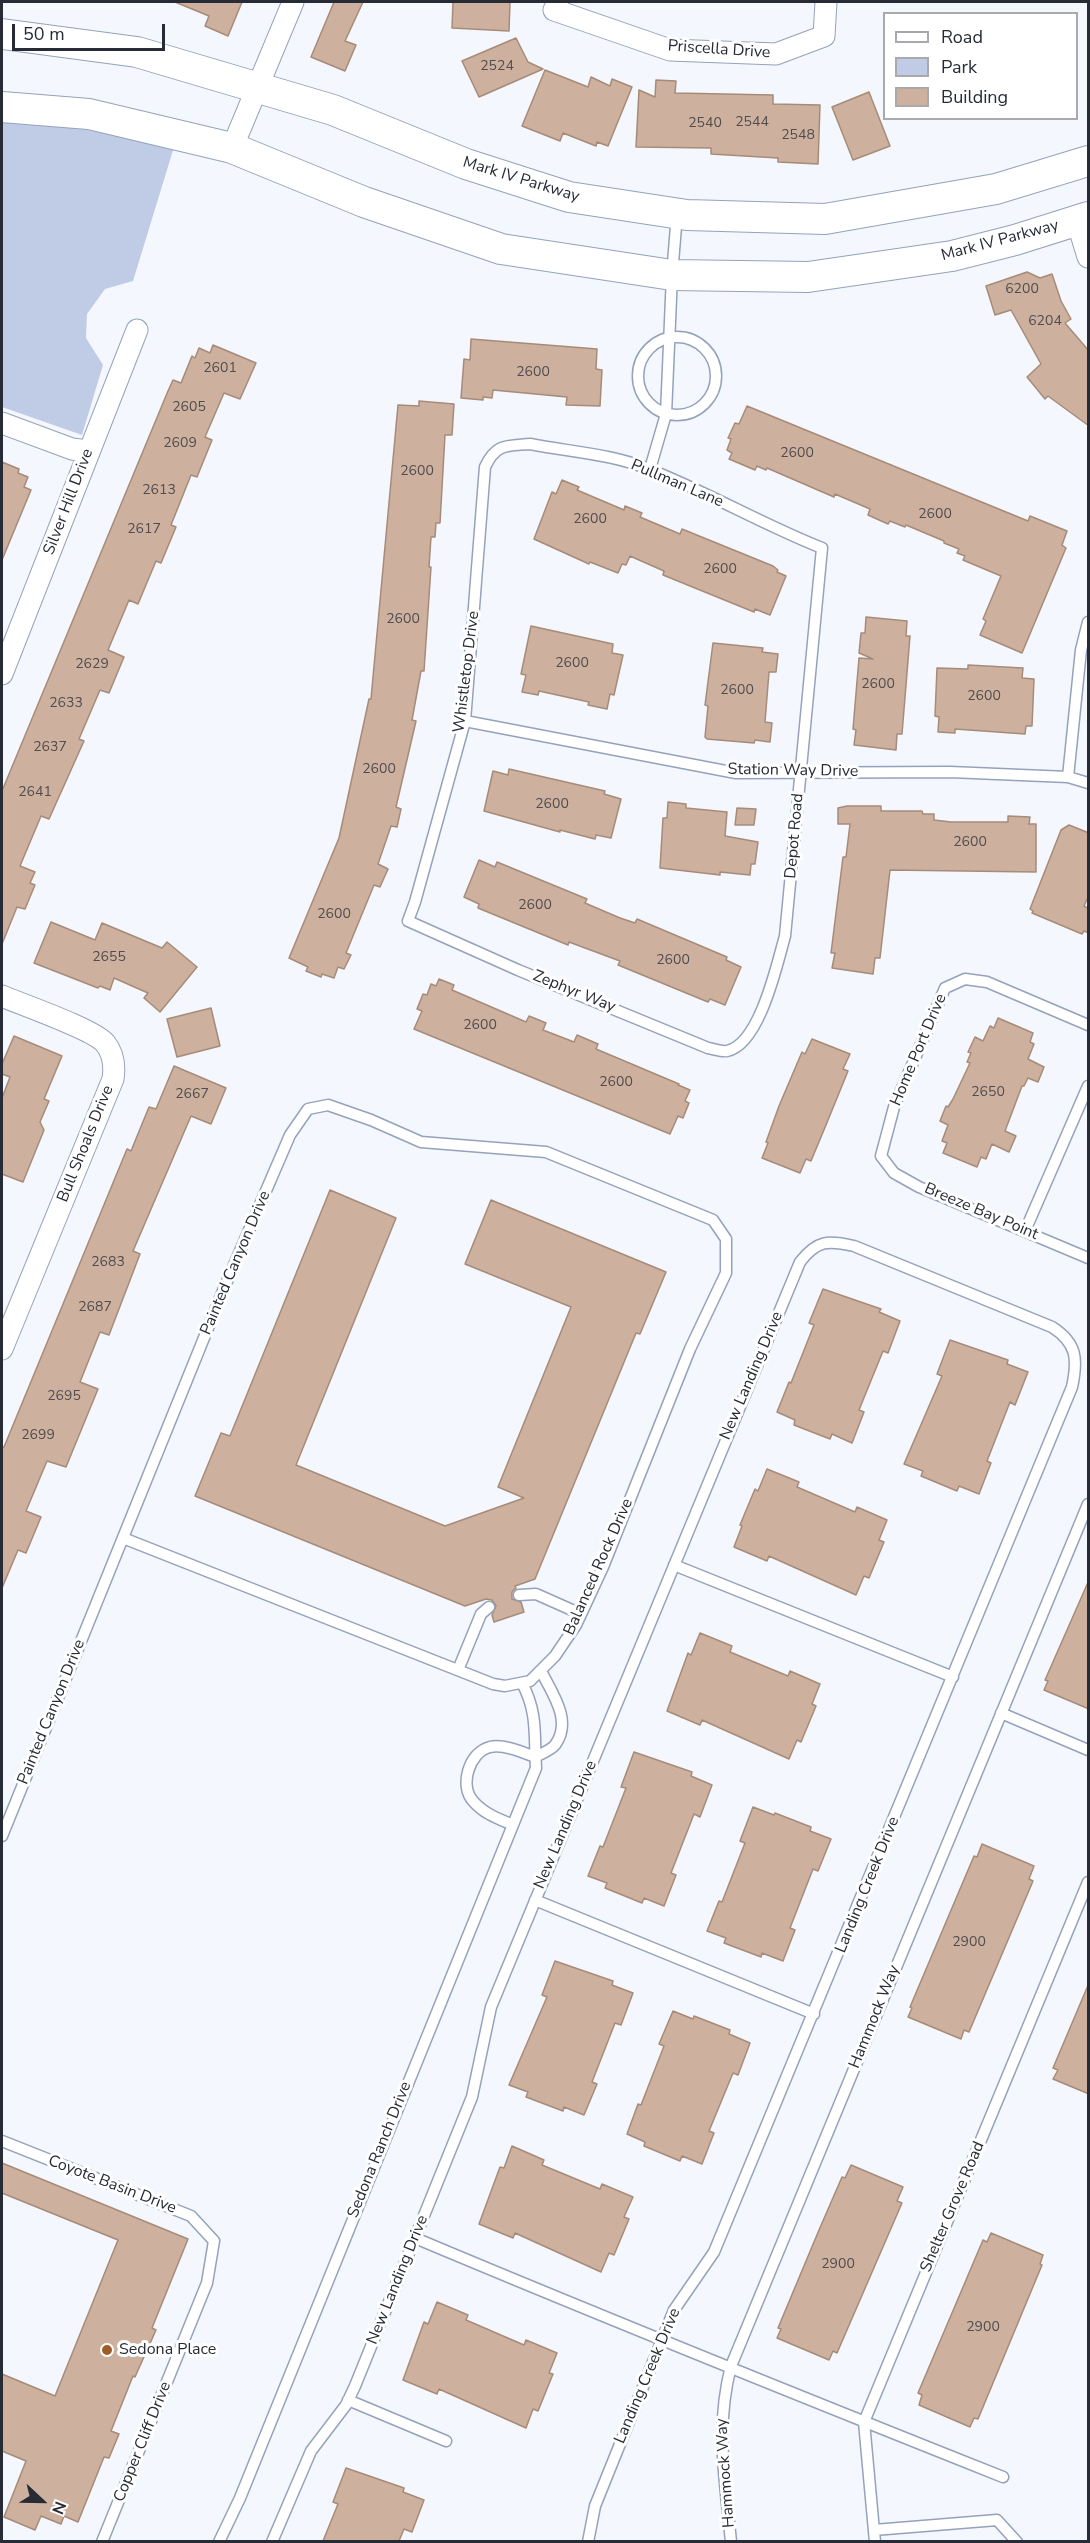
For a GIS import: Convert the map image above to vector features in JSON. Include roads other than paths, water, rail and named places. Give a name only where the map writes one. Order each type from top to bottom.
[{"type":"main road","name":"Mark IV Parkway","points":[[2,34],[137,52],[333,110],[466,164],[569,197],[678,214],[825,219],[996,189],[1089,161]]},
{"type":"main road","name":"Mark IV Parkway","points":[[2,107],[88,114],[232,148],[364,202],[501,249],[672,276],[808,278],[952,256],[1083,219]]},
{"type":"street","points":[[232,148],[292,2]]},
{"type":"street","name":"Priscella Drive","points":[[558,2],[554,10],[670,50],[776,54],[824,36],[826,2]]},
{"type":"street","points":[[1083,219],[1089,257]]},
{"type":"street","name":"Silver Hill Drive","points":[[2,674],[137,330]]},
{"type":"street","points":[[2,423],[72,449],[88,451]]},
{"type":"street","name":"Bull Shoals Drive","points":[[2,996],[96,1035],[110,1049],[115,1069],[109,1090],[2,1349]]},
{"type":"lane","points":[[650,469],[666,414],[672,276],[678,214]]},
{"type":"lane","points":[[683,337],[698,342],[709,353],[715,367],[715,382],[710,397],[699,408],[685,414],[666,414],[644,399],[638,385],[638,369],[644,355],[654,344],[671,338],[683,337]]},
{"type":"lane","name":"Pullman Lane","points":[[491,453],[504,446],[530,444],[602,455],[650,469],[779,531],[822,548]]},
{"type":"lane","name":"Whistletop Drive","points":[[408,921],[465,721],[476,599],[480,512],[485,467],[491,453]]},
{"type":"lane","name":"Depot Road","points":[[742,1044],[755,1025],[775,972],[785,936],[822,548]]},
{"type":"lane","points":[[1068,777],[1081,650],[1089,622]]},
{"type":"lane","name":"Station Way Drive","points":[[465,721],[736,773],[950,772],[1068,777],[1089,783]]},
{"type":"lane","name":"Zephyr Way","points":[[408,921],[518,970],[708,1048],[727,1051],[742,1044]]},
{"type":"lane","name":"Home Port Drive","points":[[881,1156],[894,1107],[945,988],[965,979],[987,982],[1089,1025]]},
{"type":"lane","points":[[1025,1231],[1089,1086]]},
{"type":"lane","name":"Painted Canyon Drive","points":[[2,1836],[225,1286],[290,1135],[308,1109],[328,1105],[371,1120],[421,1142],[546,1152],[713,1220],[726,1239]]},
{"type":"lane","name":"Breeze Bay Point","points":[[881,1156],[894,1173],[919,1186],[1089,1258]]},
{"type":"lane","name":"Balanced Rock Drive","points":[[522,1683],[530,1681],[555,1656],[581,1614],[690,1349],[726,1273],[726,1239]]},
{"type":"lane","name":"New Landing Drive","points":[[273,2541],[311,2451],[348,2400],[415,2238],[472,2097],[491,2007],[800,1262],[811,1248],[824,1242],[854,1246],[951,1286]]},
{"type":"lane","name":"Landing Creek Drive","points":[[588,2541],[595,2506],[674,2310],[714,2252],[1072,1387],[1076,1369],[1074,1352],[1064,1335],[1052,1327],[951,1286]]},
{"type":"lane","name":"Hammock Way","points":[[731,2541],[721,2437],[722,2412],[731,2366],[1089,1504]]},
{"type":"lane","points":[[123,1538],[494,1684],[505,1686],[522,1683]]},
{"type":"lane","points":[[674,1565],[953,1677]]},
{"type":"lane","points":[[519,1595],[536,1594],[581,1614]]},
{"type":"lane","points":[[458,1670],[481,1614],[489,1607]]},
{"type":"lane","points":[[513,1825],[488,1814],[471,1800],[467,1791],[467,1772],[480,1752],[488,1747],[514,1749],[535,1757],[555,1746],[564,1724],[560,1708],[541,1671]]},
{"type":"lane","name":"Sedona Ranch Drive","points":[[219,2541],[244,2488],[536,1768],[532,1702],[522,1683]]},
{"type":"lane","points":[[1001,1713],[1089,1750]]},
{"type":"lane","name":"Shelter Grove Road","points":[[874,2536],[864,2422],[1089,1882]]},
{"type":"lane","points":[[535,1900],[814,2014]]},
{"type":"lane","name":"Coyote Basin Drive","points":[[2,2141],[191,2216],[214,2241]]},
{"type":"lane","points":[[415,2238],[661,2341],[731,2366],[1003,2477]]},
{"type":"lane","name":"Copper Cliff Drive","points":[[102,2541],[207,2283],[214,2241]]},
{"type":"lane","points":[[348,2400],[446,2441]]},
{"type":"lane","points":[[874,2536],[997,2520],[1017,2541]]},
{"type":"place","name":"Sedona Place","points":[[107,2350]]}]
